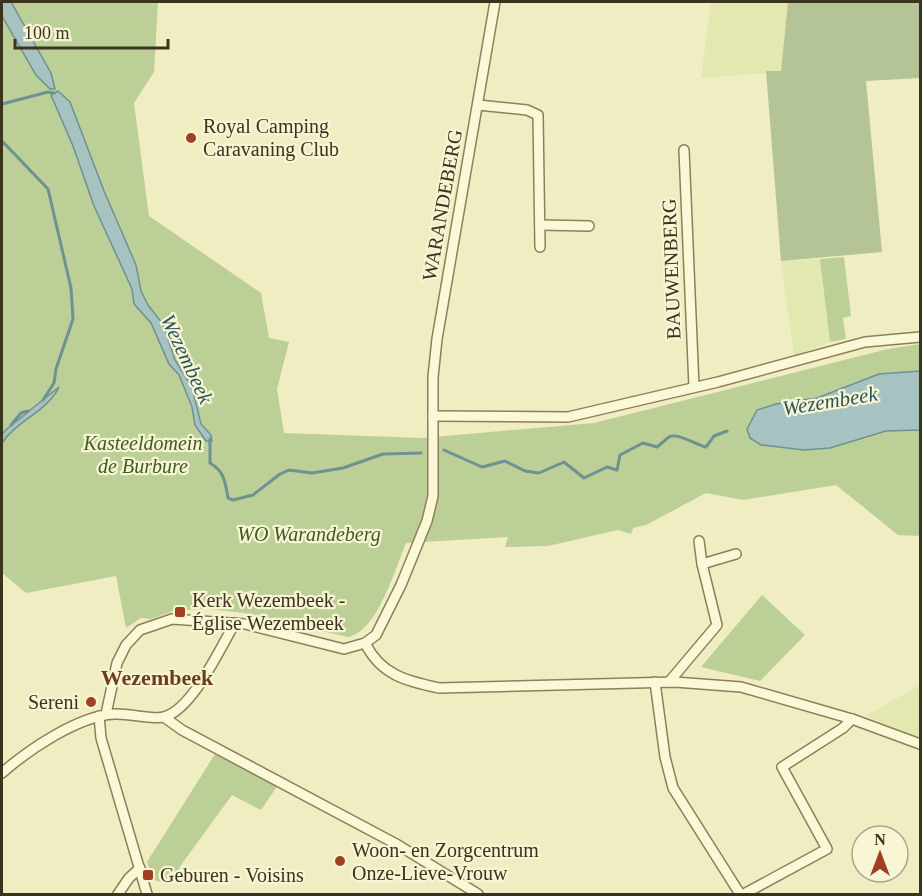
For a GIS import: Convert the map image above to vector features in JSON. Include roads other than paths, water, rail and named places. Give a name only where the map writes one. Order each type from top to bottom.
[{"type":"street","name":"WARANDEBERG","points":[[365,643],[376,635],[386,618],[426,521],[434,481],[433,416],[438,339],[495,2]]},
{"type":"street","points":[[478,105],[527,110],[538,116],[540,247]]},
{"type":"street","name":"BAUWENBERG","points":[[684,150],[694,387]]},
{"type":"street","points":[[540,225],[589,226]]},
{"type":"street","points":[[433,416],[568,417],[865,342],[921,337]]},
{"type":"street","points":[[669,682],[717,625],[702,564],[699,541]]},
{"type":"street","points":[[702,564],[736,554]]},
{"type":"street","points":[[147,894],[101,738],[102,715],[121,652],[140,630],[181,618],[235,622],[344,649],[365,643],[374,660],[386,670],[418,684],[439,688],[655,682],[741,687],[852,719],[921,744]]},
{"type":"street","points":[[164,717],[183,705],[235,622]]},
{"type":"street","points":[[655,682],[665,758],[673,788],[742,894],[828,849],[782,767],[843,728],[852,719]]},
{"type":"street","points":[[2,773],[38,745],[102,715],[123,713],[164,717],[182,730],[398,845],[478,894]]},
{"type":"street","points":[[118,894],[129,878],[140,868]]},
{"type":"water","points":[[2,2],[11,2],[51,73],[55,89],[50,89],[36,75],[2,16]]},
{"type":"water","points":[[58,91],[70,102],[104,191],[136,265],[141,291],[148,305],[163,324],[175,360],[192,387],[201,424],[211,435],[212,441],[206,441],[195,425],[192,407],[179,375],[169,364],[151,323],[134,304],[132,289],[94,206],[73,146],[51,95]]},
{"type":"water","points":[[920,371],[920,430],[886,431],[830,448],[804,450],[761,445],[750,438],[747,429],[757,410],[776,404],[817,398],[879,374]]},
{"type":"water","points":[[59,387],[47,403],[15,428],[2,443],[2,434],[8,428]]},
{"type":"waterway","name":"Wezembeek","points":[[2,104],[48,92],[54,93]]},
{"type":"waterway","points":[[2,145],[3,142],[48,189],[71,288],[73,319],[56,369],[54,383],[43,400]]},
{"type":"waterway","points":[[11,425],[21,413],[28,411]]},
{"type":"waterway","name":"Wezembeek","points":[[444,450],[482,467],[505,461],[525,471],[539,473],[564,462],[584,478],[607,467],[617,470],[620,455],[643,443],[657,447],[669,437],[677,436],[706,447],[714,436],[727,431]]},
{"type":"waterway","name":"Wezembeek","points":[[210,439],[210,463],[221,474],[228,498],[233,500],[253,495],[280,474],[289,470],[312,473],[343,468],[383,454],[421,453]]},
{"type":"place","name":"Royal Camping Caravaning Club","points":[[191,138]]},
{"type":"place","name":"Kerk Wezembeek - Église Wezembeek","points":[[180,612]]},
{"type":"place","name":"Sereni","points":[[91,702]]},
{"type":"place","name":"Woon- en Zorgcentrum Onze-Lieve-Vrouw","points":[[340,861]]},
{"type":"place","name":"Geburen - Voisins","points":[[148,875]]},
{"type":"district","name":"Wezembeek","points":[[157,677]]},
{"type":"park label","name":"Kasteeldomein de Burbure","points":[[143,454]]},
{"type":"park label","name":"WO Warandeberg","points":[[309,534]]}]
